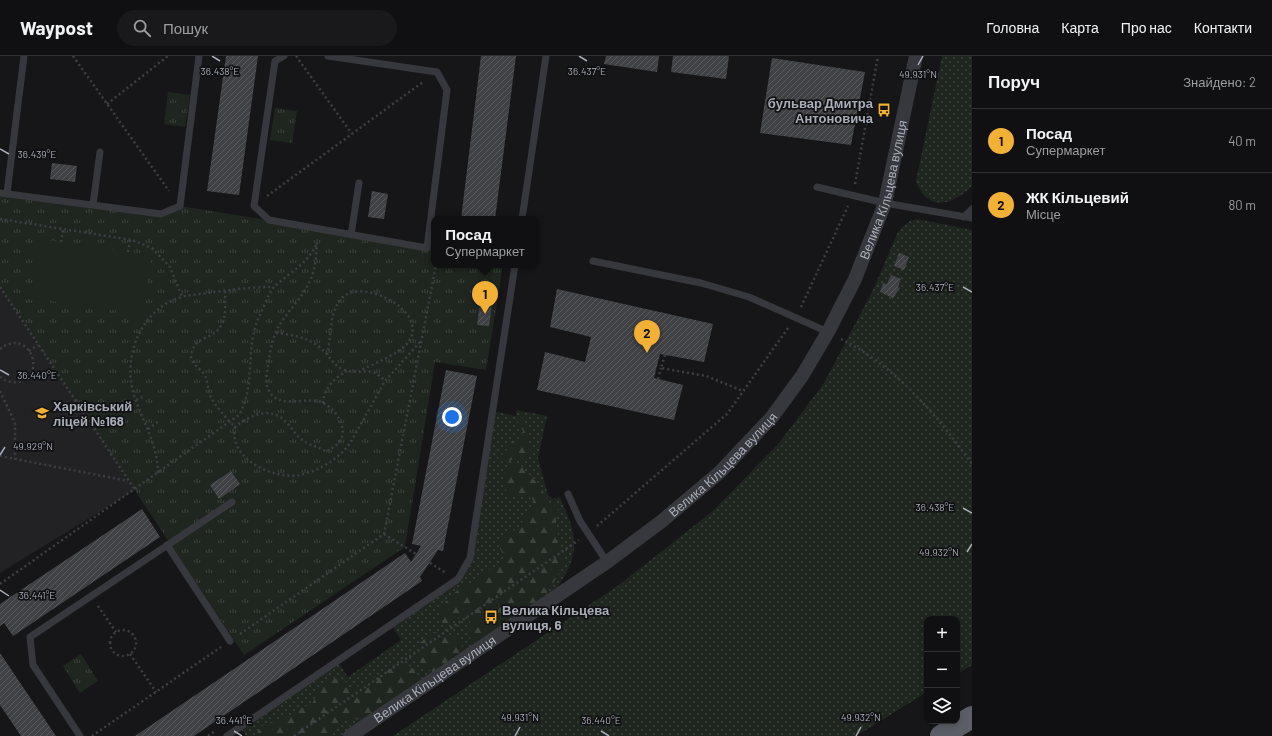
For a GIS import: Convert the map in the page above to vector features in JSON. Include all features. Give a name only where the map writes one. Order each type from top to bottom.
[{"type":"highway","points":[[941,736],[972,717]]},
{"type":"street","name":"Велика Кільцева вулиця","points":[[350,736],[607,562],[662,521],[720,472],[772,417],[802,376],[828,332],[855,280],[885,203],[916,56]]},
{"type":"lane","points":[[24,56],[3,193],[161,214],[180,206],[199,56]]},
{"type":"lane","points":[[284,56],[275,61],[254,206],[269,220],[431,248]]},
{"type":"lane","points":[[328,56],[437,72],[447,90],[434,216]]},
{"type":"lane","points":[[522,216],[546,56]]},
{"type":"lane","points":[[92,204],[100,152]]},
{"type":"lane","points":[[351,235],[359,183]]},
{"type":"lane","points":[[817,187],[885,203],[972,218]]},
{"type":"lane","points":[[964,217],[972,209]]},
{"type":"lane","points":[[593,261],[701,283],[749,297],[828,332]]},
{"type":"lane","points":[[227,736],[458,579],[470,558],[515,268]]},
{"type":"lane","points":[[568,494],[580,521],[607,562]]},
{"type":"lane","points":[[80,736],[33,665],[30,637],[232,502]]},
{"type":"lane","points":[[167,545],[230,641]]},
{"type":"path","points":[[73,56],[180,206]]},
{"type":"path","points":[[106,104],[168,56]]},
{"type":"path","points":[[296,56],[352,134]]},
{"type":"path","points":[[254,206],[437,72]]},
{"type":"path","points":[[0,219],[130,240],[152,248],[170,267],[182,297]]},
{"type":"path","points":[[61,242],[63,230]]},
{"type":"path","points":[[0,584],[240,415],[245,406],[249,389],[252,345],[257,321],[273,287],[284,280],[306,260],[317,243],[322,230]]},
{"type":"path","points":[[128,252],[130,240]]},
{"type":"path","points":[[317,243],[313,273],[295,305],[283,320],[276,333],[270,355],[267,375],[268,388],[271,394],[284,401],[309,400],[323,403],[334,412],[342,423],[343,433],[336,445],[326,452],[302,440],[284,420],[274,414],[267,413],[255,415],[235,427],[234,433],[235,440],[241,452],[250,462],[277,474],[300,475],[328,464],[341,454],[359,429],[385,381],[420,341]]},
{"type":"path","points":[[416,554],[384,534],[420,341],[435,268]]},
{"type":"path","points":[[0,287],[135,490]]},
{"type":"path","points":[[158,474],[155,451],[133,391],[130,365],[132,349],[139,333],[149,319],[162,307],[182,297],[252,287],[273,287]]},
{"type":"path","points":[[225,291],[225,311],[221,327],[211,335],[197,342],[190,356],[193,364],[200,369],[207,380],[209,394],[235,427]]},
{"type":"path","points":[[327,355],[332,318],[343,297],[353,292],[365,292],[385,297],[407,313],[412,325],[411,338],[403,348],[359,371]]},
{"type":"path","points":[[592,530],[727,414],[792,323]]},
{"type":"path","points":[[828,332],[865,352],[883,364],[947,429],[972,464]]},
{"type":"path","points":[[276,333],[306,339],[316,344],[337,366],[348,371],[375,372],[385,381]]},
{"type":"path","points":[[0,349],[11,343],[23,345],[29,351],[34,361],[33,367],[26,378],[14,382],[8,382],[0,376]]},
{"type":"path","points":[[29,351],[38,345]]},
{"type":"path","points":[[658,379],[665,355]]},
{"type":"path","points":[[662,368],[706,376],[743,392]]},
{"type":"path","points":[[323,403],[325,395],[331,384],[336,378],[348,371]]},
{"type":"path","points":[[0,392],[15,423],[15,459]]},
{"type":"path","points":[[136,400],[145,396]]},
{"type":"path","points":[[148,429],[159,421]]},
{"type":"path","points":[[0,456],[128,480]]},
{"type":"path","points":[[294,736],[580,539]]},
{"type":"path","points":[[430,562],[446,573]]},
{"type":"path","points":[[440,577],[446,573],[449,567]]},
{"type":"path","points":[[92,596],[116,632]]},
{"type":"path","points":[[122,629],[127,630],[134,635],[137,643],[134,651],[130,654],[126,656],[117,655],[111,649],[110,640],[116,632],[122,629]]},
{"type":"path","points":[[130,654],[156,692]]},
{"type":"path","points":[[208,736],[221,727]]},
{"type":"shaded area","name":"Харківський ліцей №168","points":[[0,287],[135,490],[0,573]]},
{"type":"green space","points":[[942,56],[972,56],[972,186],[956,198],[941,203],[927,198],[921,191],[916,181]]},
{"type":"green space","points":[[168,92],[190,95],[185,127],[164,124]]},
{"type":"green space","points":[[275,108],[297,111],[292,143],[270,140]]},
{"type":"green space","points":[[0,193],[161,214],[180,206],[431,247],[431,268],[503,268],[486,370],[435,362],[405,547],[244,655],[0,287]]},
{"type":"green space","points":[[917,219],[972,230],[972,665],[960,672],[960,616],[924,616],[924,694],[856,736],[393,736],[619,585],[713,511],[779,443],[824,383],[874,288],[897,234],[903,226],[910,221]]},
{"type":"green space","points":[[39,239],[151,255],[142,314],[31,298]]},
{"type":"green space","points":[[517,410],[547,416],[538,458],[548,495],[553,499],[560,497],[570,523],[574,539],[573,557],[570,565],[548,601],[350,736],[246,736],[240,727],[337,661],[348,677],[401,640],[391,624],[458,579],[470,558],[492,411],[516,416]]},
{"type":"green space","points":[[518,416],[522,417],[526,425],[531,451],[522,459],[513,459],[505,464],[498,458],[500,455],[504,454],[512,441],[520,438],[523,431],[516,418]]},
{"type":"green space","points":[[519,463],[528,475],[539,484],[549,502],[558,508],[559,513],[556,519],[556,527],[564,556],[562,568],[546,595],[475,644],[471,641],[469,633],[470,618],[465,615],[448,625],[442,624],[438,609],[463,585],[474,582],[492,568],[501,565],[505,559],[498,544],[505,532],[513,531],[521,526],[524,516],[532,509],[533,500],[525,494],[520,493],[517,496],[509,495],[504,484],[504,476],[510,465]]},
{"type":"green space","points":[[434,632],[454,637],[463,643],[461,651],[433,672],[417,662],[414,658],[414,653],[418,645]]},
{"type":"green space","points":[[81,654],[98,681],[80,693],[63,666]]},
{"type":"green space","points":[[399,664],[407,665],[413,668],[420,681],[376,713],[363,719],[349,720],[340,723],[329,736],[256,736],[260,727],[276,720],[294,715],[301,708],[312,704],[322,683],[327,682],[330,677],[346,682],[349,687],[357,687]]},
{"type":"building","points":[[226,56],[258,56],[239,195],[207,191]]},
{"type":"building","points":[[481,56],[516,56],[495,216],[461,216]]},
{"type":"building","points":[[606,56],[659,56],[657,72],[604,64]]},
{"type":"building","points":[[673,56],[729,56],[726,79],[671,72]]},
{"type":"building","points":[[772,58],[865,72],[851,145],[760,133]]},
{"type":"building","points":[[52,163],[77,166],[75,182],[50,179]]},
{"type":"building","points":[[372,191],[388,194],[384,219],[368,217]]},
{"type":"building","points":[[899,253],[909,257],[904,270],[894,266]]},
{"type":"building","points":[[891,275],[901,279],[898,287],[900,288],[893,298],[880,292],[883,283],[887,284]]},
{"type":"building","points":[[557,289],[713,324],[704,362],[660,354],[654,378],[683,385],[674,420],[537,390],[545,352],[585,362],[591,337],[550,327]]},
{"type":"building","points":[[480,303],[492,305],[489,326],[477,325]]},
{"type":"building","points":[[446,370],[477,376],[443,551],[438,550],[420,577],[422,581],[194,736],[135,736],[405,553],[411,562],[421,546],[412,544]]},
{"type":"building","points":[[231,471],[240,484],[219,499],[210,485]]},
{"type":"building","points":[[142,509],[160,537],[13,636],[4,623],[0,626],[0,604]]},
{"type":"building","points":[[0,653],[56,736],[21,736],[0,705]]},
{"type":"place","name":"бульвар Дмитра Антоновича","points":[[884,110]]},
{"type":"place","name":"Посад","points":[[485,314]]},
{"type":"place","name":"ЖК Кільцевий","points":[[647,353]]},
{"type":"place","name":"Харківський ліцей №168","points":[[42,413]]},
{"type":"place","name":"Велика Кільцева вулиця, 6","points":[[491,617]]}]
